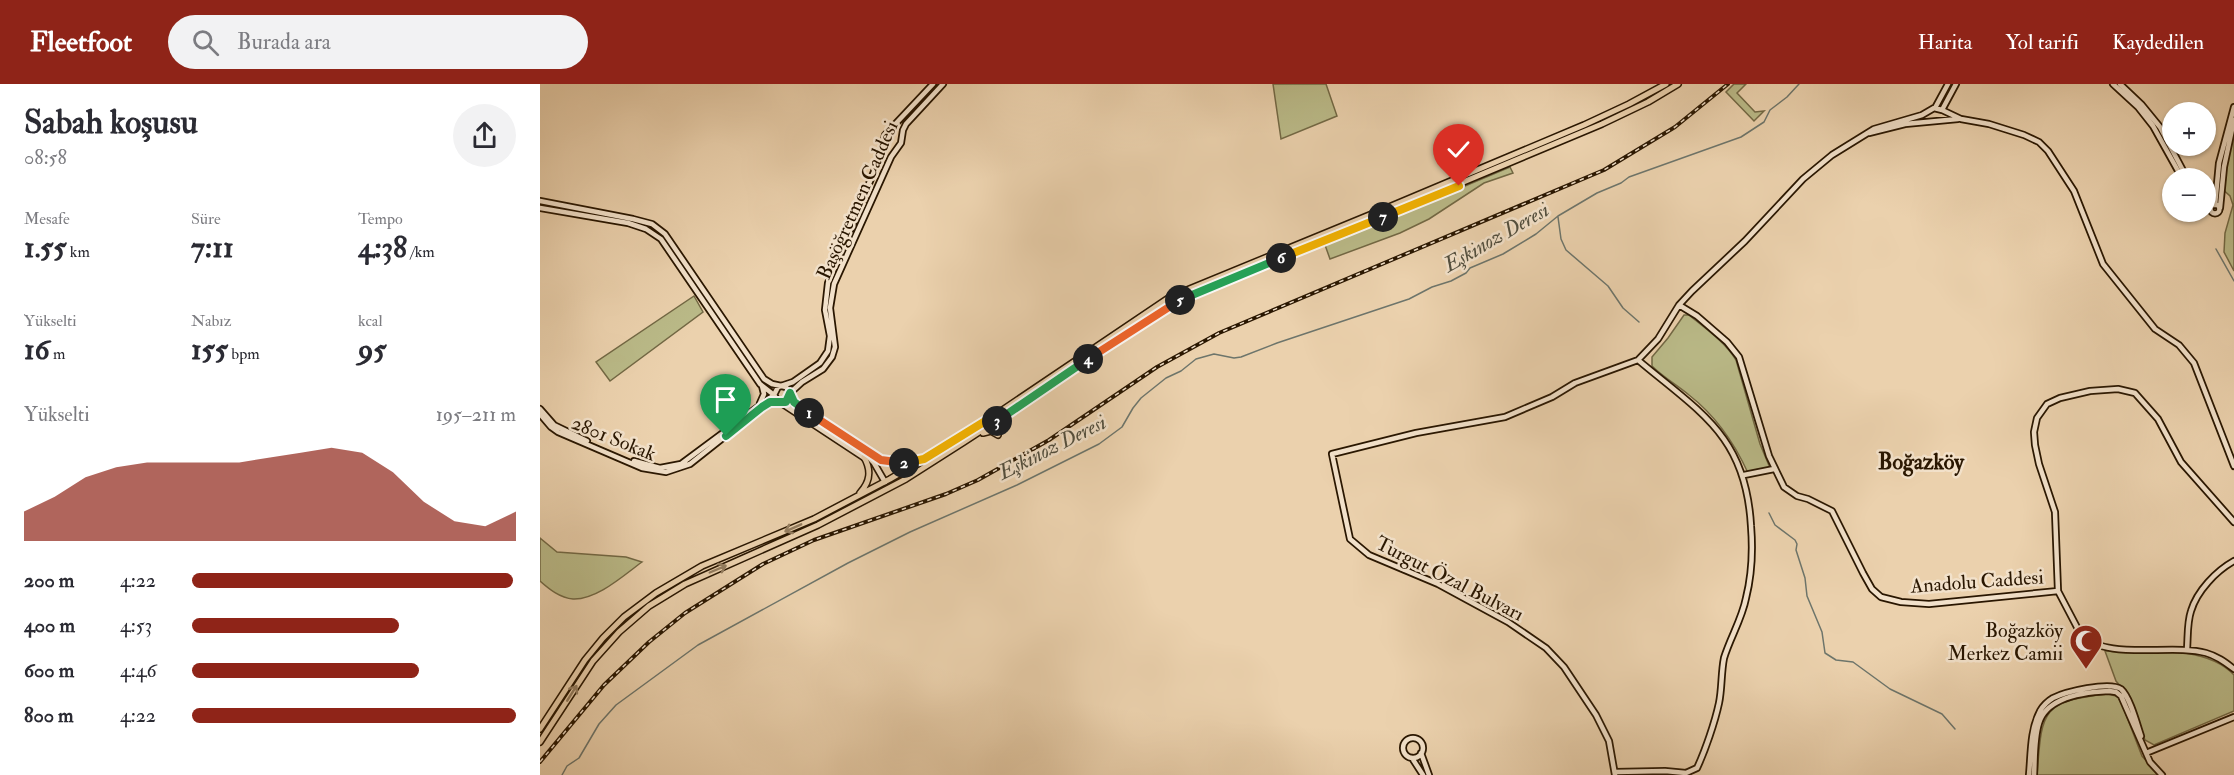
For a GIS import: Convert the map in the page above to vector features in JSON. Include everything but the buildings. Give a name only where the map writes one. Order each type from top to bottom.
[{"type":"main road","points":[[1649,93],[1659,84]]},
{"type":"main road","points":[[540,742],[593,662],[619,632],[649,606],[685,584],[783,542],[896,484],[954,449],[1096,345],[1181,291],[1594,120],[1666,84]]},
{"type":"main road","points":[[540,729],[585,660],[603,638],[624,617],[656,592],[702,566],[789,531],[884,483],[1021,405],[1179,301],[1466,183],[1611,120],[1648,102],[1676,84]]},
{"type":"main road","points":[[954,449],[965,445],[986,431],[998,435],[1000,424],[1021,405]]},
{"type":"main road","points":[[851,440],[888,463],[906,463],[924,459]]},
{"type":"main road","points":[[854,499],[868,482],[870,472],[864,457]]},
{"type":"main road","points":[[834,517],[884,483],[896,484]]},
{"type":"street","name":"Başöğretmen Caddesi","points":[[540,409],[560,428],[632,460],[660,468],[674,467],[686,462],[774,395],[775,390],[793,382],[820,363],[828,351],[830,336],[825,310],[828,284],[880,157],[883,140],[933,84]]},
{"type":"street","name":"Başöğretmen Caddesi","points":[[778,401],[786,402],[790,393],[802,382],[823,369],[832,357],[835,347],[830,308],[834,284],[891,157],[901,143],[906,124],[943,84]]},
{"type":"street","points":[[1937,121],[1930,116],[1948,84]]},
{"type":"street","points":[[1937,121],[1942,118],[1942,111],[1956,84]]},
{"type":"street","points":[[2113,84],[2153,126],[2176,168]]},
{"type":"street","points":[[2120,84],[2155,121],[2181,168]]},
{"type":"street","points":[[2216,194],[2219,163],[2234,107]]},
{"type":"street","points":[[1615,773],[1665,771],[1686,773],[1697,768],[1719,703],[1724,659],[1750,584],[1753,552],[1750,510],[1744,475],[1730,448],[1716,428],[1696,408],[1638,360],[1658,339],[1679,305],[1803,179],[1832,154],[1874,129],[1922,115],[1933,109],[1961,119],[1989,124],[2039,142],[2056,161],[2074,191],[2103,264],[2155,329],[2179,345],[2194,363],[2234,466]]},
{"type":"street","points":[[1866,134],[1905,123],[1961,119]]},
{"type":"street","points":[[2216,206],[2234,120]]},
{"type":"street","points":[[540,201],[652,224],[665,234],[764,379],[772,384],[788,388],[797,405],[851,440],[873,463],[884,483]]},
{"type":"street","points":[[540,208],[628,223],[646,229],[661,239],[760,384],[764,394],[760,404]]},
{"type":"street","name":"Anadolu Caddesi","points":[[1679,305],[1697,316],[1727,342],[1739,357],[1774,469],[1784,487],[1790,493],[1832,510],[1872,589],[1881,597],[1901,602],[1929,604],[2058,591],[2080,633],[2092,643],[2112,648],[2187,649],[2215,656],[2234,669]]},
{"type":"street","name":"Turgut Özal Bulvarı","points":[[1615,773],[1609,741],[1596,716],[1564,667],[1546,648],[1508,622],[1438,584],[1369,555],[1350,539],[1332,454],[1416,434],[1505,417],[1552,397],[1575,383],[1638,360]]},
{"type":"street","points":[[760,384],[778,401],[864,457],[884,483]]},
{"type":"street","points":[[2058,591],[2055,512],[2039,464],[2034,432],[2042,409],[2060,398],[2090,391],[2118,389],[2135,393],[2158,419],[2181,462],[2234,522]]},
{"type":"street","name":"2801 Sokak","points":[[540,414],[558,432],[642,468],[666,472],[690,464],[762,407],[778,401]]},
{"type":"street","points":[[1744,475],[1774,469]]},
{"type":"street","points":[[2187,649],[2191,611],[2198,597],[2224,566],[2234,561]]},
{"type":"street","points":[[2032,775],[2033,732],[2041,710],[2053,698],[2089,688],[2113,686],[2123,692],[2138,725],[2150,762],[2162,775]]},
{"type":"street","points":[[2146,753],[2234,717]]},
{"type":"street","points":[[1423,775],[1412,758],[1403,751],[1403,744],[1407,739],[1414,737],[1420,741],[1423,747],[1421,753],[1429,775]]},
{"type":"street","points":[[1412,758],[1421,753]]},
{"type":"green space","points":[[1273,84],[1326,84],[1337,116],[1281,139]]},
{"type":"green space","points":[[1734,84],[1746,84],[1737,93],[1755,112],[1764,111],[1754,121],[1726,92]]},
{"type":"green space","points":[[2234,112],[2234,271],[2224,252],[2225,233],[2233,205],[2230,196],[2219,186]]},
{"type":"green space","points":[[1510,167],[1513,173],[1484,183],[1429,219],[1400,233],[1330,259],[1325,245]]},
{"type":"green space","points":[[694,296],[703,312],[610,381],[596,362]]},
{"type":"green space","points":[[1684,315],[1689,315],[1714,336],[1736,360],[1760,444],[1770,468],[1748,473],[1737,451],[1716,421],[1699,403],[1652,366],[1652,357]]},
{"type":"green space","points":[[540,538],[557,552],[626,557],[642,562],[601,591],[582,598],[568,598],[555,593],[540,581]]},
{"type":"green space","points":[[2105,651],[2174,652],[2207,658],[2222,665],[2234,675],[2234,711],[2154,745],[2145,740],[2128,695],[2116,681]]},
{"type":"green space","points":[[2108,694],[2120,699],[2142,756],[2159,775],[2037,775],[2041,737],[2049,714],[2057,706],[2069,701]]},
{"type":"waterway","name":"Eşkinoz Deresi","points":[[562,775],[567,766],[579,758],[599,724],[616,705],[698,645],[848,563],[910,532],[1017,485],[1099,444],[1122,427],[1141,398],[1166,378],[1181,371],[1196,359],[1214,354],[1241,357],[1409,299],[1432,287],[1451,281],[1466,273],[1470,268],[1503,254],[1536,234],[1558,216],[1629,177],[1741,137],[1764,122],[1770,110],[1799,84]]},
{"type":"waterway","points":[[1558,217],[1561,239],[1566,250],[1608,286],[1623,308],[1639,322]]},
{"type":"waterway","points":[[2216,249],[2234,281]]},
{"type":"waterway","points":[[1769,513],[1775,525],[1797,544],[1796,550],[1805,578],[1807,596],[1822,632],[1825,653],[1836,660],[1853,662],[1890,689],[1942,714],[1955,729]]},
{"type":"railway","points":[[540,762],[604,685],[649,642],[685,613],[763,564],[814,540],[946,494],[978,480],[1049,440],[1157,367],[1219,333],[1604,170],[1675,127],[1728,84]]},
{"type":"place","name":"Boğazköy Merkez Camii","points":[[2086,670]]},
{"type":"district","name":"Boğazköy","points":[[1921,461]]},
{"type":"route","points":[[726,436],[770,402],[786,402],[790,393],[797,405],[881,460],[898,464],[924,459],[987,420],[991,425],[1179,301],[1201,290],[1459,186]]}]
